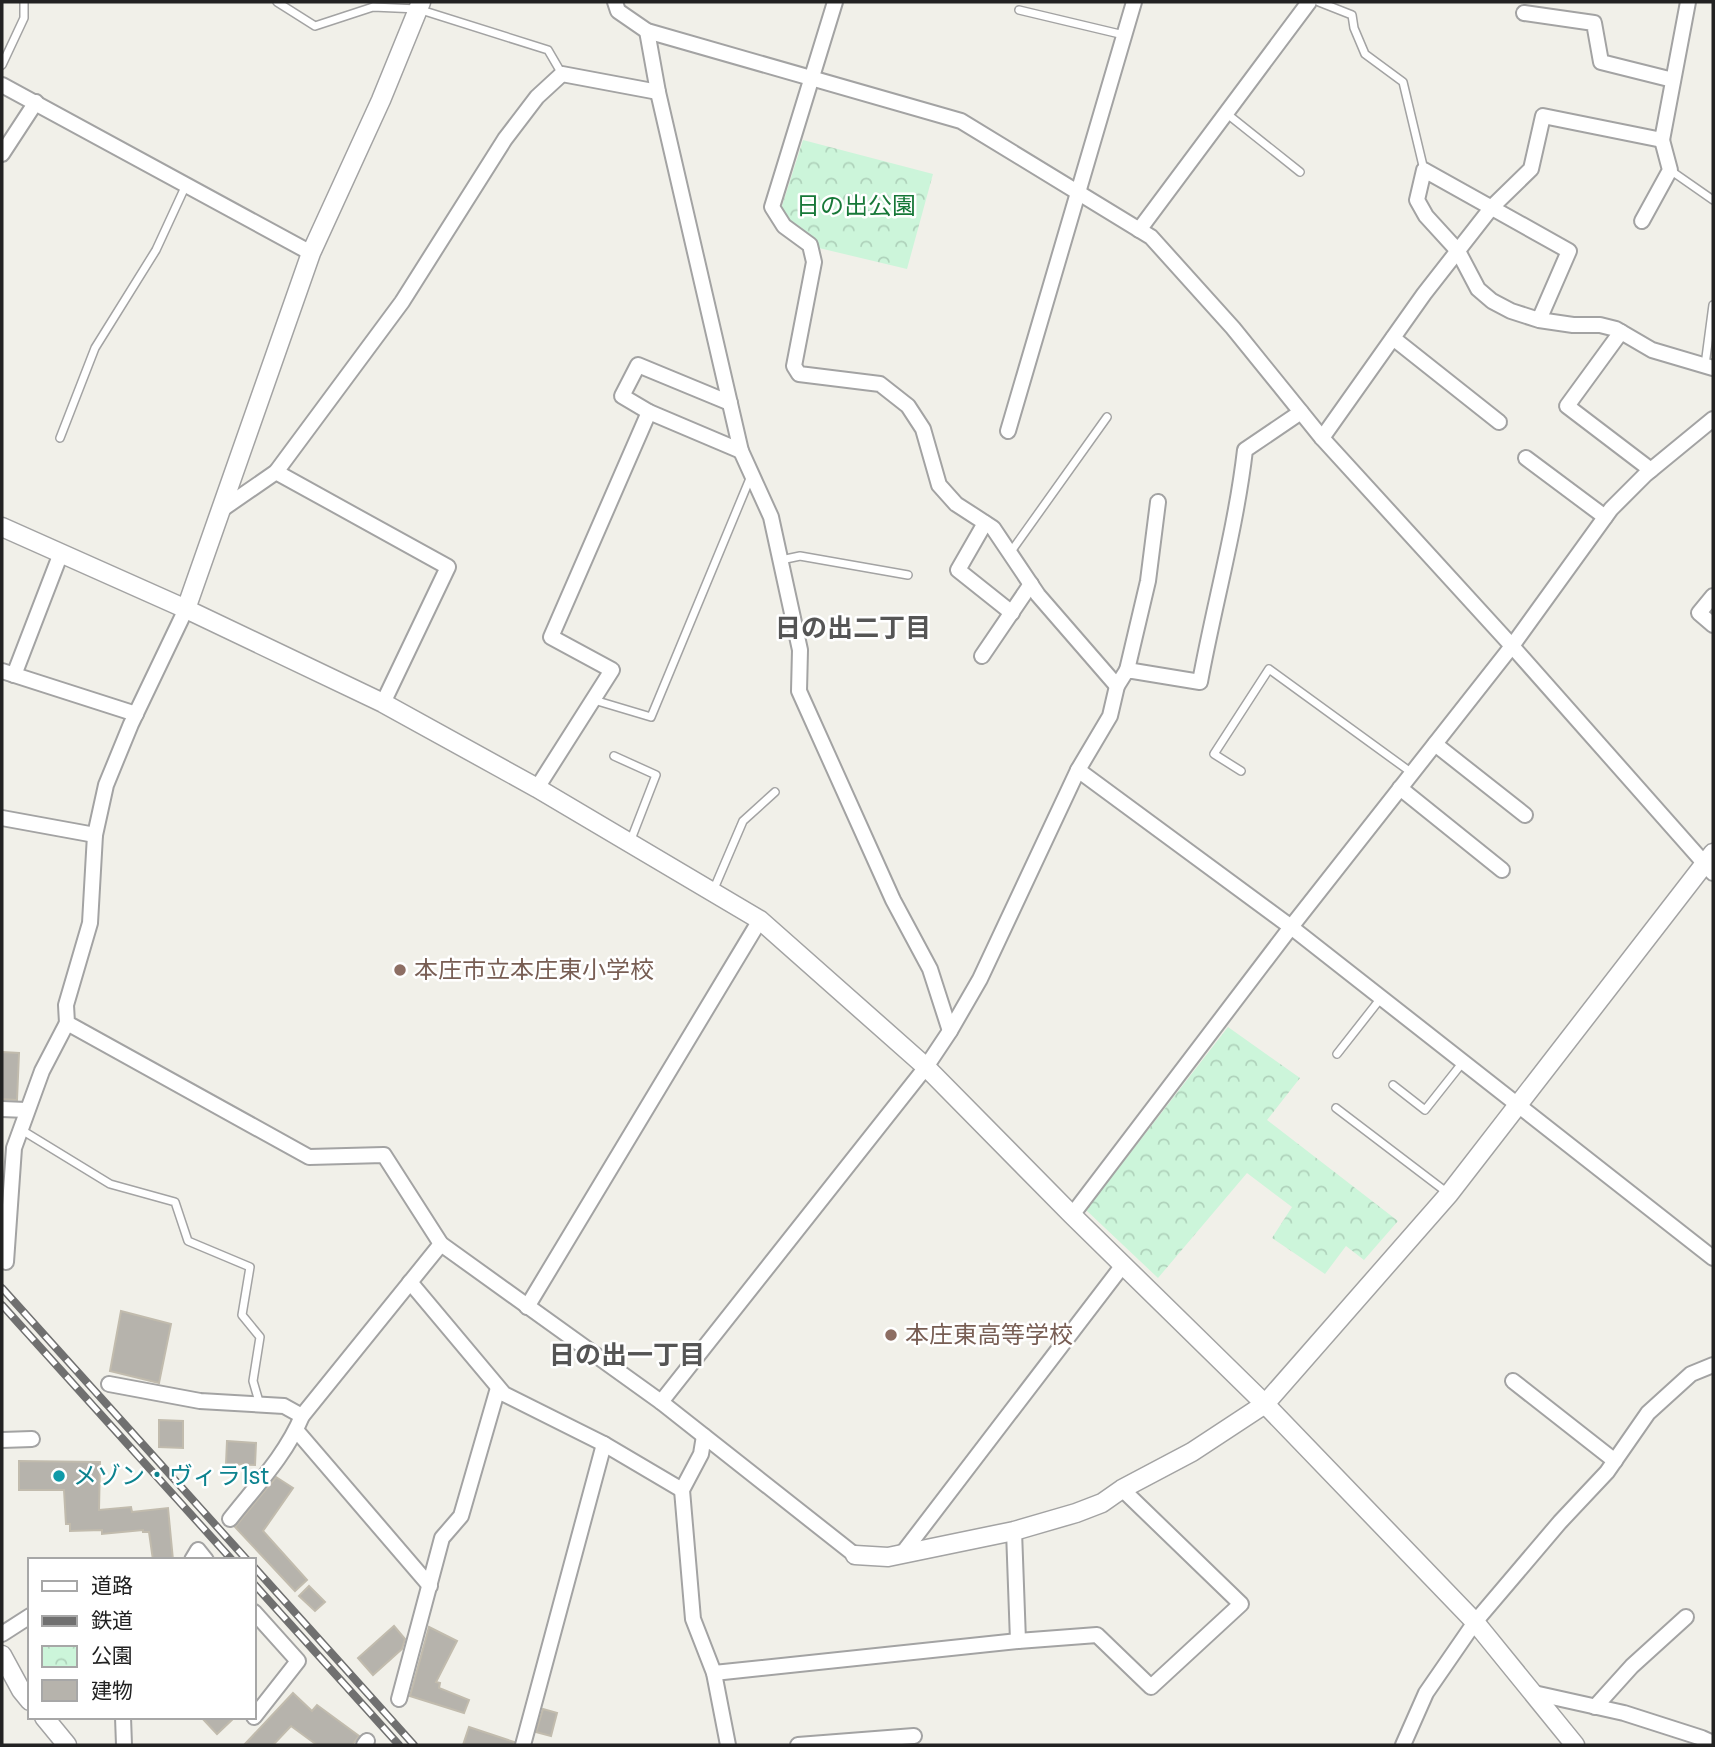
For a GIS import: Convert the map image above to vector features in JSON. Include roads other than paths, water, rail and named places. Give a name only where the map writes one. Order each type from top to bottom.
[{"type":"street","points":[[67,1023],[309,1157],[384,1155],[441,1244],[661,1402],[855,1555],[888,1557],[1014,1531],[1102,1503],[1122,1489],[1192,1452],[1265,1404],[1449,1194],[1518,1103],[1711,863],[1322,438],[1233,328],[1151,237],[961,121],[647,31],[618,10],[615,2]]},
{"type":"street","points":[[835,2],[772,208],[784,226],[810,244],[814,262],[794,366],[799,374],[880,384],[908,406],[923,429],[939,485],[956,504],[993,528],[1031,584],[1077,642],[1117,686]]},
{"type":"street","points":[[1008,431],[1134,2]]},
{"type":"street","points":[[1139,230],[1309,2]]},
{"type":"street","points":[[1642,221],[1670,170],[1662,140],[1688,2]]},
{"type":"street","points":[[6,1262],[14,1148],[42,1071],[67,1023],[66,1005],[90,923],[95,835],[106,785],[186,609],[311,253],[381,100],[420,5]]},
{"type":"street","points":[[1524,13],[1594,23],[1601,62],[1673,80]]},
{"type":"street","points":[[647,31],[658,92],[741,451],[771,517],[800,650],[799,691],[892,900],[930,969],[950,1031]]},
{"type":"street","points":[[221,510],[276,472],[402,302],[505,139],[537,97],[562,74],[658,92]]},
{"type":"street","points":[[2,85],[311,253]]},
{"type":"street","points":[[2,154],[36,102]]},
{"type":"street","points":[[1322,438],[1492,207],[1531,169],[1543,116],[1662,140]]},
{"type":"street","points":[[1539,320],[1569,251],[1424,170],[1417,200],[1426,216],[1458,251],[1478,289],[1492,302],[1539,320],[1573,325],[1600,325],[1621,332],[1652,350],[1709,366]]},
{"type":"street","points":[[1621,332],[1567,406],[1651,470]]},
{"type":"street","points":[[1393,338],[1499,422]]},
{"type":"street","points":[[730,403],[638,365],[622,396],[649,412],[741,451]]},
{"type":"street","points":[[537,788],[612,670],[551,637],[649,412]]},
{"type":"street","points":[[1126,670],[1200,682],[1231,537],[1245,450],[1301,412]]},
{"type":"street","points":[[1072,1215],[1290,927],[1512,646],[1605,517],[1651,470],[1713,419]]},
{"type":"street","points":[[1526,458],[1605,517]]},
{"type":"street","points":[[276,472],[448,567],[383,703]]},
{"type":"street","points":[[661,1402],[926,1067],[980,979],[1078,770],[1110,716],[1117,686],[1126,670],[1148,581],[1158,502]]},
{"type":"street","points":[[985,523],[958,570],[1012,613]]},
{"type":"street","points":[[2,527],[186,609],[383,703],[537,788],[760,919],[926,1067],[1265,1404],[1475,1622],[1575,1745]]},
{"type":"street","points":[[61,553],[8,673],[136,714]]},
{"type":"street","points":[[982,656],[1031,584]]},
{"type":"street","points":[[1713,596],[1699,614],[1713,625]]},
{"type":"street","points":[[1435,744],[1525,815]]},
{"type":"street","points":[[1078,770],[1290,927],[1713,1258]]},
{"type":"street","points":[[1400,788],[1502,870]]},
{"type":"street","points":[[2,818],[95,835]]},
{"type":"street","points":[[527,1307],[760,919]]},
{"type":"street","points":[[2,1109],[26,1110]]},
{"type":"street","points":[[230,1519],[269,1469],[299,1423],[441,1244]]},
{"type":"street","points":[[902,1554],[1123,1265]]},
{"type":"street","points":[[410,1282],[504,1394],[604,1444],[682,1490]]},
{"type":"street","points":[[1404,1745],[1426,1693],[1475,1622],[1615,1461],[1648,1413],[1691,1374],[1713,1365]]},
{"type":"street","points":[[1513,1381],[1615,1461]]},
{"type":"street","points":[[109,1384],[200,1401],[285,1406],[430,1586]]},
{"type":"street","points":[[399,1699],[442,1538],[461,1516],[498,1388]]},
{"type":"street","points":[[704,1436],[701,1454],[682,1490],[694,1619],[714,1673],[728,1745]]},
{"type":"street","points":[[2,1440],[32,1439]]},
{"type":"street","points":[[523,1745],[604,1444]]},
{"type":"street","points":[[714,1673],[1097,1635],[1151,1687],[1241,1604],[1122,1489]]},
{"type":"street","points":[[1014,1531],[1018,1641]]},
{"type":"street","points":[[193,1558],[198,1550],[204,1558]]},
{"type":"street","points":[[256,1614],[298,1661],[256,1713]]},
{"type":"street","points":[[2,1634],[28,1617]]},
{"type":"street","points":[[1595,1707],[1632,1667],[1686,1617]]},
{"type":"street","points":[[2,1656],[28,1698]]},
{"type":"street","points":[[1534,1693],[1624,1713],[1713,1743]]},
{"type":"street","points":[[46,1719],[67,1745]]},
{"type":"street","points":[[122,1719],[124,1745]]},
{"type":"street","points":[[798,1745],[914,1736]]},
{"type":"lane","points":[[2,65],[24,18],[23,2]]},
{"type":"lane","points":[[277,2],[315,26],[373,7],[420,5],[548,50],[562,74]]},
{"type":"lane","points":[[1319,2],[1352,15],[1354,28],[1366,54],[1403,82],[1424,170]]},
{"type":"lane","points":[[1019,10],[1124,35]]},
{"type":"lane","points":[[1226,113],[1300,172]]},
{"type":"lane","points":[[1670,170],[1713,200]]},
{"type":"lane","points":[[61,438],[95,348],[156,250],[187,185]]},
{"type":"lane","points":[[1709,366],[1713,304]]},
{"type":"lane","points":[[1010,553],[1107,417]]},
{"type":"lane","points":[[593,699],[651,717],[752,475]]},
{"type":"lane","points":[[780,560],[800,556],[908,575]]},
{"type":"lane","points":[[1241,771],[1214,754],[1269,669],[1412,774]]},
{"type":"lane","points":[[614,756],[656,775],[629,843]]},
{"type":"lane","points":[[713,892],[743,821],[775,792]]},
{"type":"lane","points":[[1337,1054],[1382,998]]},
{"type":"lane","points":[[1393,1085],[1425,1110],[1464,1061]]},
{"type":"lane","points":[[1336,1108],[1449,1194]]},
{"type":"lane","points":[[20,1129],[110,1184],[175,1202],[188,1241],[250,1267],[242,1315],[260,1337],[253,1381],[260,1405]]},
{"type":"railway","points":[[2,1288],[245,1558]]},
{"type":"railway","points":[[2,1305],[230,1558]]},
{"type":"railway","points":[[256,1569],[414,1745]]},
{"type":"railway","points":[[256,1586],[399,1745]]},
{"type":"place","name":"本庄市立本庄東小学校","points":[[400,970]]},
{"type":"place","name":"本庄東高等学校","points":[[891,1335]]},
{"type":"place","name":"メゾン・ヴィラ1st","points":[[59,1476]]},
{"type":"district","name":"日の出二丁目","points":[[853,628]]},
{"type":"district","name":"日の出一丁目","points":[[627,1355]]},
{"type":"park label","name":"日の出公園","points":[[856,206]]}]
